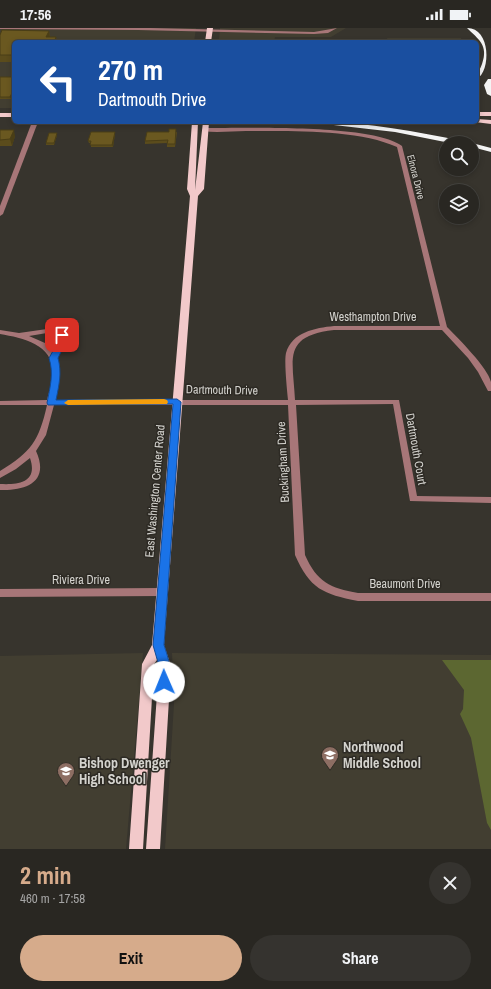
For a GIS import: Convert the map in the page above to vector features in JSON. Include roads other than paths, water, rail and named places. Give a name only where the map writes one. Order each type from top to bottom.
[{"type":"highway","points":[[470,28],[483,39],[488,50],[488,61],[483,72],[479,75]]},
{"type":"highway","points":[[491,81],[488,85],[491,94]]},
{"type":"highway","points":[[342,124],[395,130],[439,138]]},
{"type":"highway","points":[[479,147],[491,150]]},
{"type":"main road","points":[[208,40],[210,30]]},
{"type":"main road","points":[[0,112],[12,114]]},
{"type":"main road","points":[[0,116],[12,114]]},
{"type":"main road","points":[[479,114],[491,114]]},
{"type":"main road","points":[[0,116],[12,118]]},
{"type":"main road","points":[[479,122],[491,122]]},
{"type":"main road","name":"East Washington Center Road","points":[[153,849],[164,666],[158,645],[194,196],[191,189],[195,124]]},
{"type":"main road","name":"East Washington Center Road","points":[[194,196],[200,188],[206,124]]},
{"type":"main road","name":"East Washington Center Road","points":[[136,849],[148,664],[158,645]]},
{"type":"street","points":[[1,28],[210,30],[314,33],[326,32],[335,28]]},
{"type":"street","points":[[0,214],[34,124]]},
{"type":"street","name":"Elnora Drive","points":[[205,130],[308,131],[379,138],[393,141],[399,146],[444,328]]},
{"type":"street","name":"Westhampton Drive","points":[[304,335],[318,330],[334,328],[444,328]]},
{"type":"street","points":[[444,328],[459,343],[481,371],[491,388]]},
{"type":"street","points":[[18,335],[47,331],[62,335],[61,344],[53,358]]},
{"type":"street","points":[[0,332],[18,335],[38,342],[44,346],[53,358],[56,367],[56,378],[46,428],[41,440],[32,452],[18,465],[0,475]]},
{"type":"street","name":"Buckingham Drive","points":[[304,335],[293,343],[289,354],[300,555],[306,572],[321,586]]},
{"type":"street","name":"Dartmouth Drive","points":[[0,403],[396,402]]},
{"type":"street","name":"Dartmouth Court","points":[[396,402],[413,499],[491,500]]},
{"type":"street","points":[[0,487],[15,488],[26,484],[34,478],[37,469],[32,452]]},
{"type":"street","name":"Beaumont Drive","points":[[321,586],[339,594],[358,596],[491,597]]},
{"type":"street","name":"Riviera Drive","points":[[0,593],[162,592]]},
{"type":"place","name":"Northwood Middle School","points":[[330,770]]},
{"type":"place","name":"Bishop Dwenger High School","points":[[66,786]]}]
